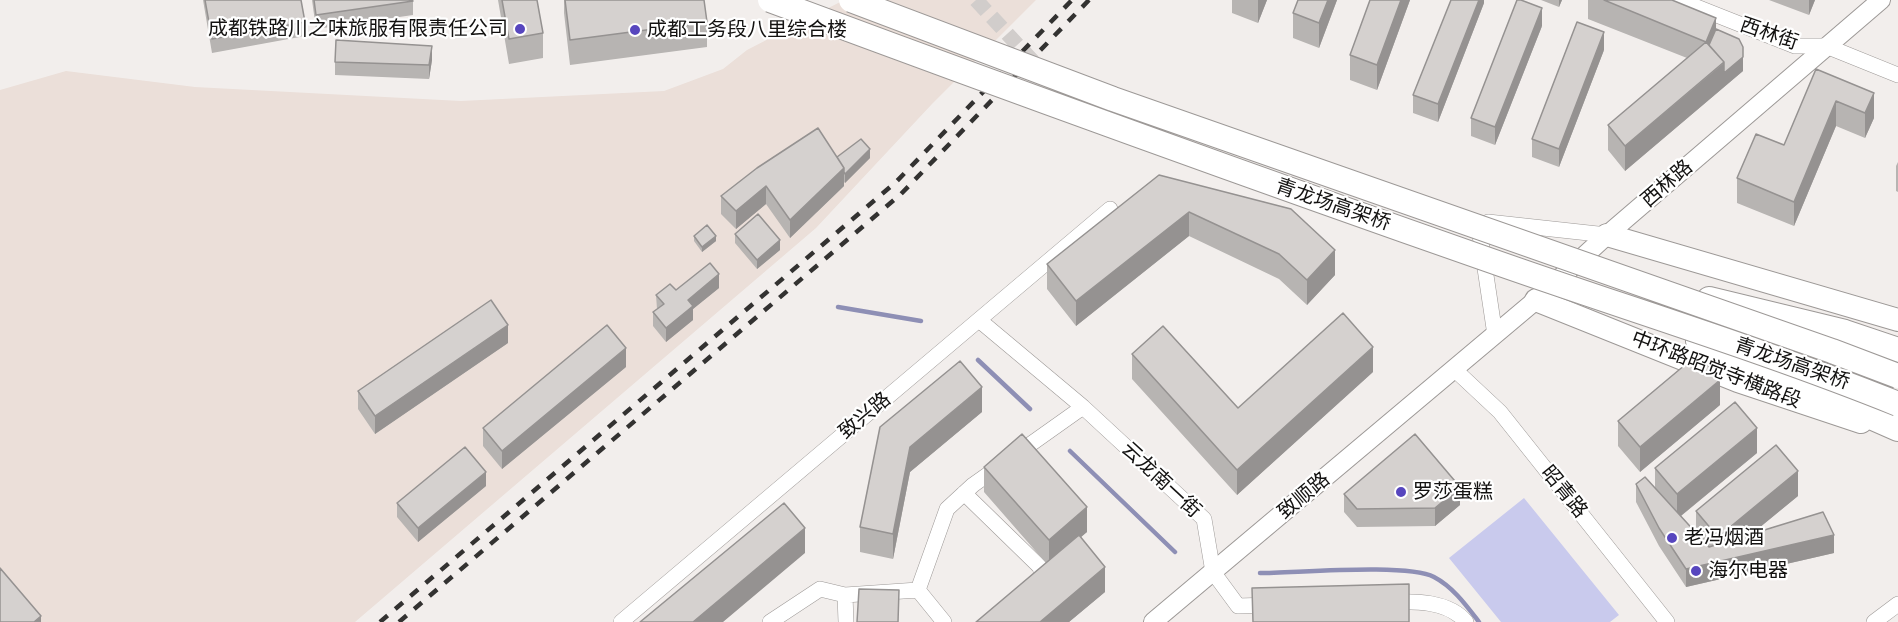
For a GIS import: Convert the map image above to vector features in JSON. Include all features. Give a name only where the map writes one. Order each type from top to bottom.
[{"type":"highway","name":"青龙场高架桥","points":[[770,0],[1118,130],[1602,300],[1822,373],[1898,404]]},
{"type":"highway","name":"青龙场高架桥","points":[[851,0],[1113,99],[1898,376]]},
{"type":"highway","points":[[1616,275],[1845,332],[1898,350]]},
{"type":"highway","points":[[1602,300],[1898,429]]},
{"type":"main road","points":[[1607,235],[1898,320]]},
{"type":"main road","name":"中环路昭觉寺横路段","points":[[1536,300],[1738,381],[1898,433]]},
{"type":"street","name":"西林街","points":[[1679,0],[1795,46],[1826,46]]},
{"type":"street","name":"西林路","points":[[1454,369],[1881,0]]},
{"type":"street","points":[[1826,46],[1898,75]]},
{"type":"street","points":[[1064,94],[1095,109],[1168,114],[1478,221],[1607,235]]},
{"type":"street","name":"致兴路","points":[[621,622],[1110,210]]},
{"type":"street","points":[[1478,221],[1495,335]]},
{"type":"street","name":"云龙南一街","points":[[979,320],[1083,408],[1204,519],[1212,572],[1238,606],[1284,604]]},
{"type":"street","name":"致顺路","points":[[1153,622],[1454,369]]},
{"type":"street","name":"昭青路","points":[[1454,369],[1500,412],[1667,622]]},
{"type":"street","points":[[918,590],[947,509],[964,493],[1083,408]]},
{"type":"street","points":[[964,493],[1040,567],[1043,580],[1029,595]]},
{"type":"street","points":[[770,622],[820,590],[846,595],[918,590]]},
{"type":"street","points":[[918,590],[944,622]]},
{"type":"street","points":[[846,595],[846,622]]},
{"type":"street","points":[[1374,602],[1419,601],[1459,614],[1466,622]]},
{"type":"street","points":[[1874,622],[1898,604]]},
{"type":"shaded area","points":[[844,0],[1036,0],[932,104],[816,228],[355,622],[0,622],[0,90],[66,71],[195,87],[461,101],[664,91],[723,69],[747,50]]},
{"type":"shaded area","points":[[1524,498],[1619,615],[1610,622],[1501,622],[1449,558]]},
{"type":"building","points":[[205,0],[301,0],[305,22],[212,39]]},
{"type":"building","points":[[314,0],[412,0],[413,1],[316,15]]},
{"type":"building","points":[[502,0],[537,0],[543,33],[509,39]]},
{"type":"building","points":[[565,0],[704,0],[707,22],[570,40]]},
{"type":"building","points":[[1298,0],[1328,0],[1319,23],[1293,13]]},
{"type":"building","points":[[1370,0],[1401,0],[1377,65],[1350,55]]},
{"type":"building","points":[[1451,0],[1479,0],[1438,104],[1413,95]]},
{"type":"building","points":[[1517,0],[1542,8],[1495,127],[1471,118]]},
{"type":"building","points":[[1604,0],[1672,0],[1716,18],[1706,42]]},
{"type":"building","points":[[1577,22],[1604,32],[1559,149],[1532,139]]},
{"type":"building","points":[[1716,29],[1739,39],[1743,47],[1743,57],[1724,73],[1724,62],[1709,45]]},
{"type":"building","points":[[336,40],[432,46],[429,65],[335,62]]},
{"type":"building","points":[[1706,42],[1724,62],[1625,146],[1608,125]]},
{"type":"building","points":[[1816,69],[1874,93],[1865,113],[1836,101],[1794,202],[1737,178],[1756,134],[1784,145]]},
{"type":"building","points":[[818,128],[844,168],[790,220],[766,186],[736,211],[721,196],[757,168]]},
{"type":"building","points":[[861,139],[870,149],[845,174],[837,157]]},
{"type":"building","points":[[1159,175],[1291,209],[1335,250],[1307,280],[1279,254],[1189,212],[1076,301],[1047,264]]},
{"type":"building","points":[[758,214],[780,240],[757,260],[735,234]]},
{"type":"building","points":[[707,225],[716,236],[702,247],[694,236]]},
{"type":"building","points":[[710,263],[719,274],[688,300],[693,306],[666,328],[653,312],[664,304],[656,295],[670,284],[676,290]]},
{"type":"building","points":[[491,300],[508,325],[375,416],[358,391]]},
{"type":"building","points":[[1343,313],[1373,347],[1237,470],[1132,354],[1163,326],[1238,408]]},
{"type":"building","points":[[607,325],[626,348],[502,451],[483,428]]},
{"type":"building","points":[[1698,354],[1720,380],[1640,447],[1618,421]]},
{"type":"building","points":[[960,361],[982,387],[910,447],[893,534],[860,527],[880,427]]},
{"type":"building","points":[[1735,402],[1757,428],[1677,494],[1655,468]]},
{"type":"building","points":[[1022,434],[1087,507],[1049,540],[984,467]]},
{"type":"building","points":[[1415,434],[1460,487],[1435,508],[1357,509],[1344,494]]},
{"type":"building","points":[[1776,445],[1798,471],[1718,537],[1696,511]]},
{"type":"building","points":[[465,447],[486,472],[418,528],[397,503]]},
{"type":"building","points":[[1645,477],[1709,547],[1823,512],[1834,535],[1686,569],[1659,528],[1636,484]]},
{"type":"building","points":[[784,503],[805,528],[693,622],[640,622]]},
{"type":"building","points":[[1079,535],[1105,567],[1040,622],[976,622]]},
{"type":"building","points":[[0,568],[41,616],[34,622],[0,622]]},
{"type":"building","points":[[1409,584],[1409,622],[1253,622],[1252,588]]},
{"type":"building","points":[[859,589],[899,590],[898,622],[857,622]]},
{"type":"waterway","points":[[838,307],[921,321]]},
{"type":"waterway","points":[[978,360],[1030,409]]},
{"type":"waterway","points":[[1070,451],[1175,552]]},
{"type":"waterway","points":[[1260,573],[1350,570],[1400,570],[1420,573],[1434,577],[1447,586],[1479,622]]},
{"type":"tunnel","points":[[976,0],[1039,68]]},
{"type":"railway","points":[[380,622],[896,182],[1072,0]]},
{"type":"railway","points":[[399,622],[901,194],[1089,0]]},
{"type":"place","name":"成都铁路川之味旅服有限责任公司","points":[[520,29]]},
{"type":"place","name":"成都工务段八里综合楼","points":[[635,30]]},
{"type":"place","name":"罗莎蛋糕","points":[[1401,492]]},
{"type":"place","name":"老冯烟酒","points":[[1672,538]]},
{"type":"place","name":"海尔电器","points":[[1696,571]]}]
